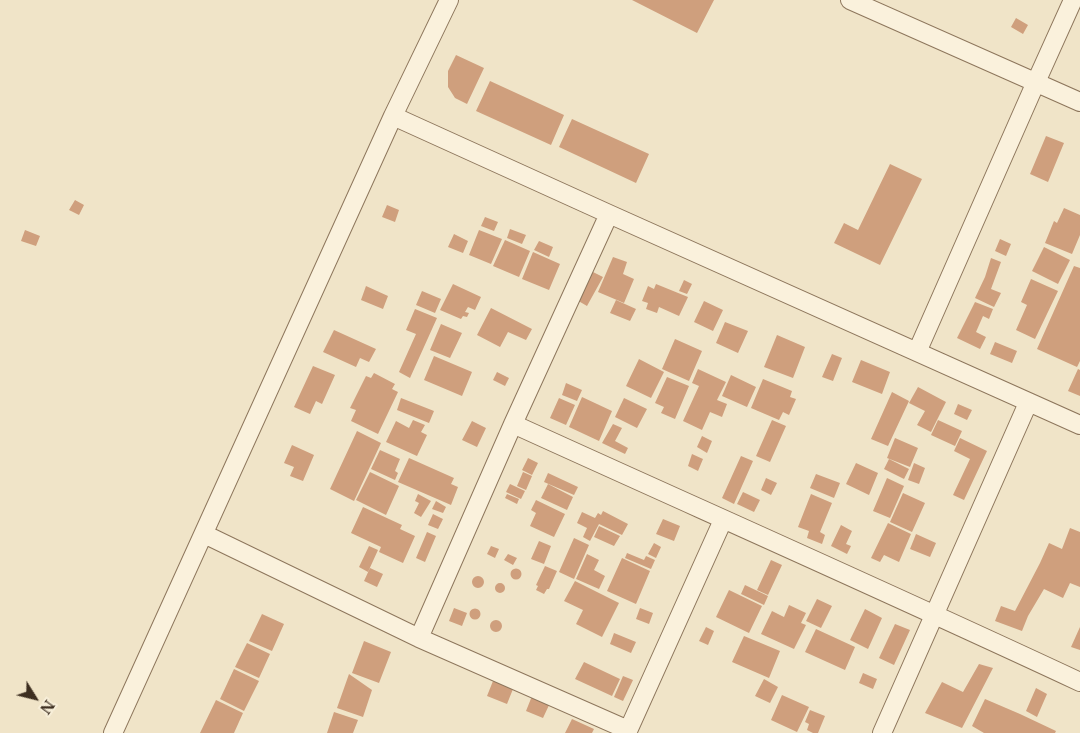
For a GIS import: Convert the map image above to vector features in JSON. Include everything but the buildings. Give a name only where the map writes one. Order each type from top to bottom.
[{"type":"street","points":[[113,733],[393,116],[449,0]]},
{"type":"street","points":[[917,352],[1073,0]]},
{"type":"street","points":[[857,1],[1080,102]]},
{"type":"street","points":[[393,116],[1080,425]]},
{"type":"street","points":[[419,638],[512,424],[609,214]]},
{"type":"street","points":[[882,733],[1028,403]]},
{"type":"street","points":[[512,424],[935,614],[1080,682]]},
{"type":"street","points":[[204,534],[419,638],[627,731],[723,520]]}]
